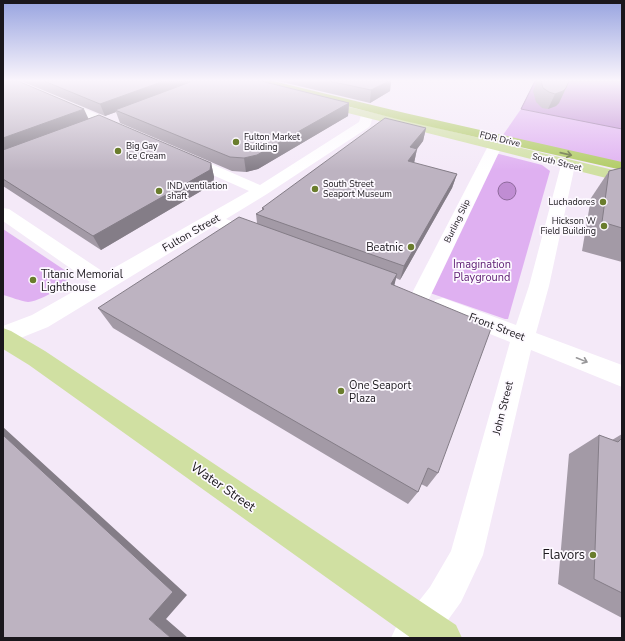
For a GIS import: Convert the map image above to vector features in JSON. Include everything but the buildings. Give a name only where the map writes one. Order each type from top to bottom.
[{"type":"highway","name":"FDR Drive","points":[[379,111],[622,166]]},
{"type":"highway","name":"FDR Drive","points":[[426,111],[622,153]]},
{"type":"main road","name":"South Street","points":[[352,111],[622,177]]},
{"type":"main road","name":"Water Street","points":[[3,337],[37,358],[426,634]]},
{"type":"street","points":[[89,111],[113,120],[134,135]]},
{"type":"street","name":"Fulton Street","points":[[3,337],[40,321],[214,220],[365,124],[366,115]]},
{"type":"street","points":[[86,130],[113,120]]},
{"type":"street","name":"Burling Slip","points":[[412,294],[494,146]]},
{"type":"street","points":[[176,154],[261,191]]},
{"type":"street","name":"John Street","points":[[426,634],[439,605],[454,581],[466,555],[522,337],[539,286],[568,165]]},
{"type":"street","points":[[3,213],[105,283]]},
{"type":"street","points":[[214,220],[272,242]]},
{"type":"street","name":"Front Street","points":[[412,294],[622,376]]},
{"type":"green space","points":[[520,111],[531,111],[622,129],[622,168],[503,135]]},
{"type":"green space","name":"Imagination Playground","points":[[499,154],[542,165],[550,171],[508,319],[430,293],[495,155]]},
{"type":"green space","points":[[3,229],[69,273],[70,276],[68,280],[52,293],[33,301],[28,302],[3,295]]},
{"type":"shaded area","points":[[531,111],[622,111],[622,129]]},
{"type":"shaded area","points":[[503,182],[511,182],[516,187],[514,198],[511,200],[503,200],[498,195],[498,187]]},
{"type":"place","name":"Fulton Market Building","points":[[236,142]]},
{"type":"place","name":"Big Gay Ice Cream","points":[[118,151]]},
{"type":"place","name":"South Street Seaport Museum","points":[[315,189]]},
{"type":"place","name":"IND ventilation shaft","points":[[159,191]]},
{"type":"place","name":"Luchadores","points":[[603,202]]},
{"type":"place","name":"Hickson W Field Building","points":[[604,226]]},
{"type":"place","name":"Beatnic","points":[[411,247]]},
{"type":"place","name":"Titanic Memorial Lighthouse","points":[[33,280]]},
{"type":"place","name":"One Seaport Plaza","points":[[341,391]]},
{"type":"place","name":"Flavors","points":[[593,555]]}]
